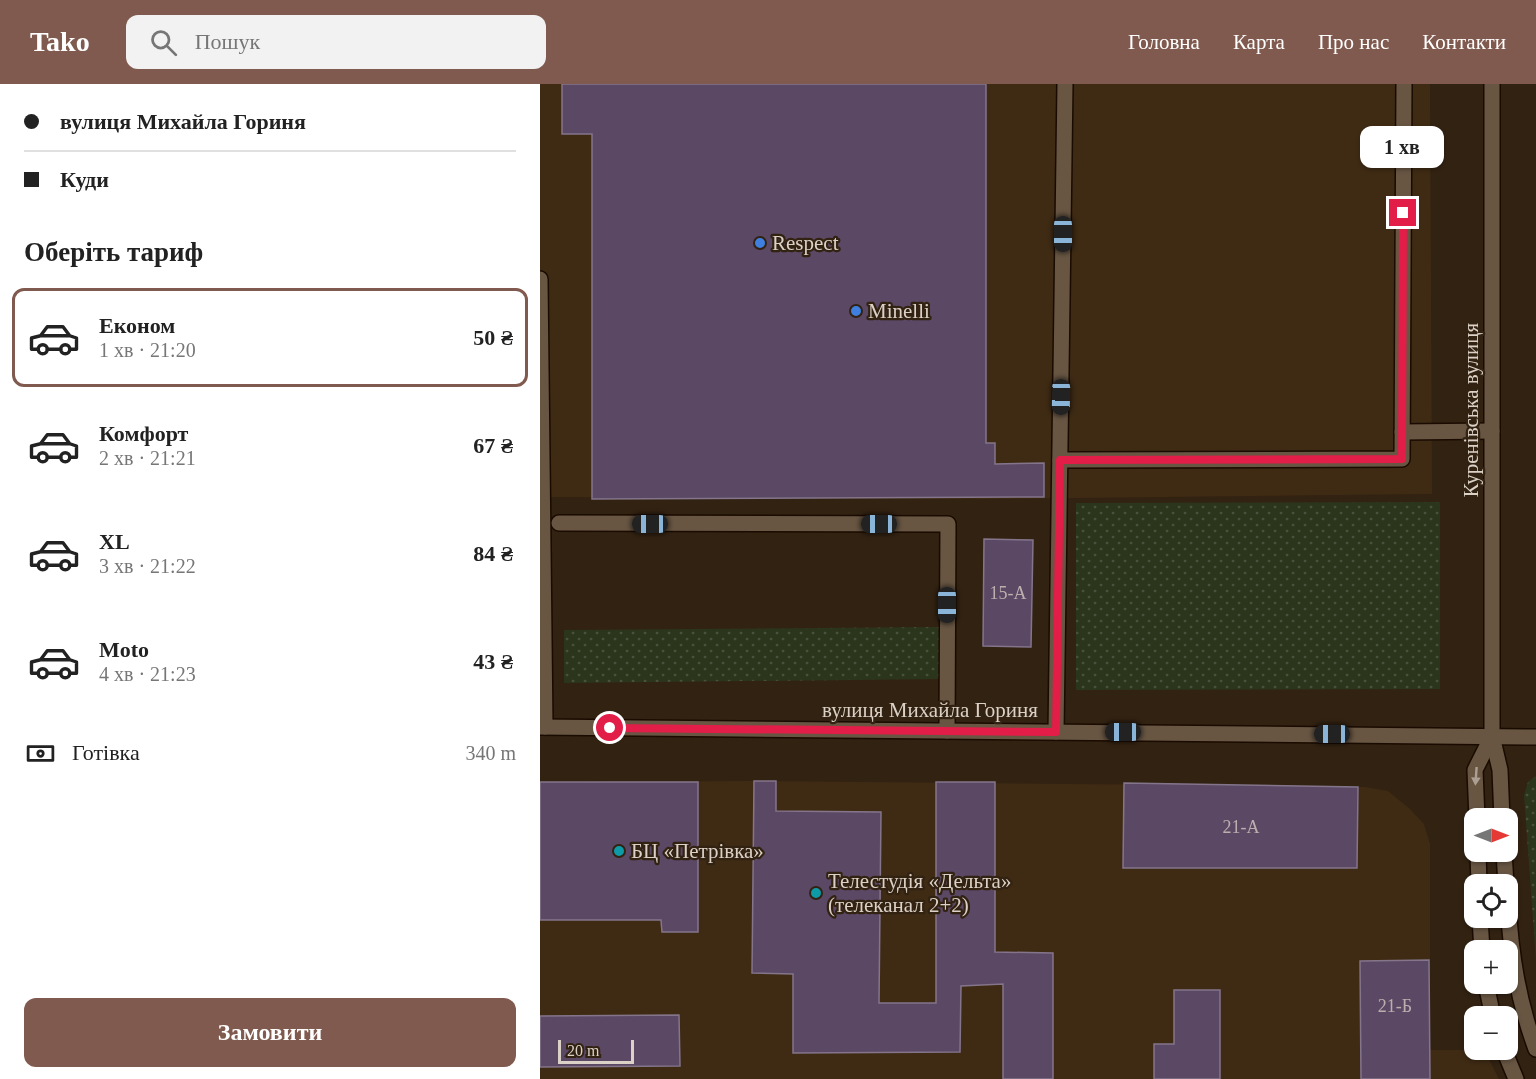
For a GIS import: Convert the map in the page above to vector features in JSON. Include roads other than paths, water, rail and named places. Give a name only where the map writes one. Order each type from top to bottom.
[{"type":"street","points":[[1056,732],[1065,84]]},
{"type":"street","points":[[1060,460],[1402,459],[1404,84]]},
{"type":"street","name":"Куренівська вулиця","points":[[1492,84],[1492,736],[1500,770],[1502,808]]},
{"type":"street","points":[[540,279],[543,727]]},
{"type":"street","points":[[1402,432],[1492,431]]},
{"type":"street","points":[[559,523],[948,524],[947,730]]},
{"type":"street","name":"вулиця Михайла Гориня","points":[[543,727],[1536,737]]},
{"type":"street","name":"Куренівська вулиця","points":[[1477,808],[1475,770],[1492,736]]},
{"type":"street","points":[[1510,928],[1514,976],[1522,1013],[1536,1050]]},
{"type":"street","points":[[1508,1060],[1516,1079]]},
{"type":"place","name":"Respect","points":[[760,243]]},
{"type":"place","name":"Minelli","points":[[856,311]]},
{"type":"place","name":"БЦ «Петрівка»","points":[[619,851]]},
{"type":"place","name":"Телестудія «Дельта» (телеканал 2+2)","points":[[816,893]]}]
